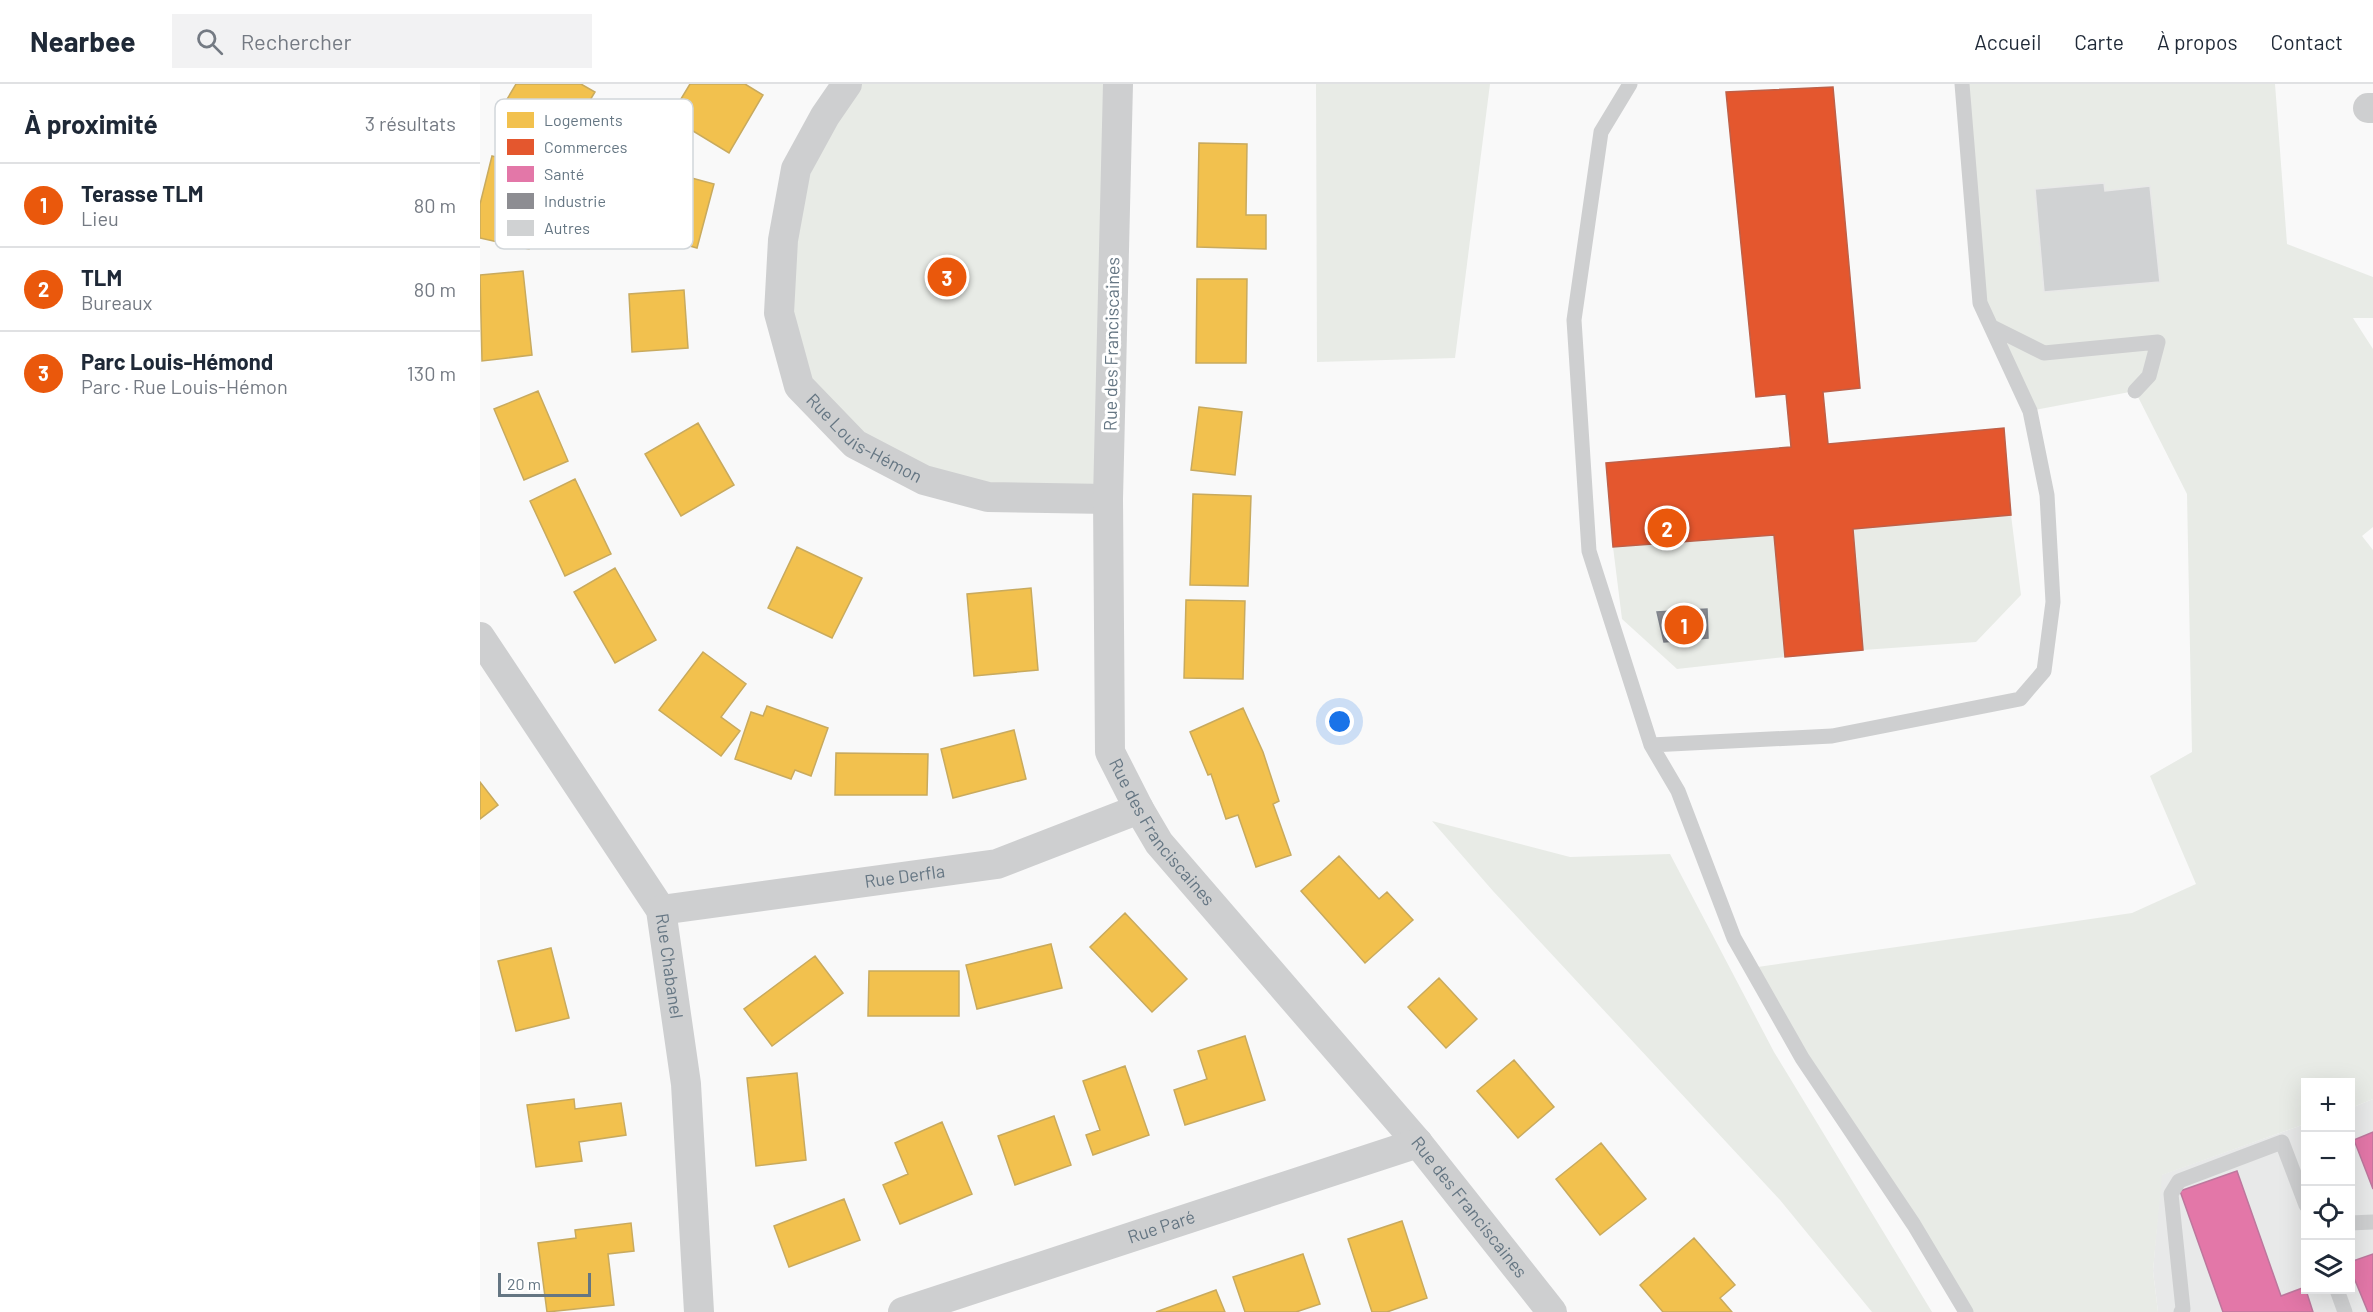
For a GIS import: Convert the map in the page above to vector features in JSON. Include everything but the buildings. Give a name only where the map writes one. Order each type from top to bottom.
[{"type":"street","name":"Rue Louis-Hémon","points":[[847,84],[825,116],[796,169],[783,240],[779,314],[799,386],[855,444],[924,480],[988,497],[1108,499]]},
{"type":"street","name":"Rue des Franciscaines","points":[[1118,84],[1108,499],[1110,752],[1159,843],[1418,1143],[1552,1312]]},
{"type":"street","name":"Rue Chabanel","points":[[480,637],[661,910],[686,1084],[699,1312]]},
{"type":"street","name":"Rue Derfla","points":[[661,910],[997,864],[1139,809]]},
{"type":"street","name":"Rue Paré","points":[[903,1312],[1418,1143]]},
{"type":"lane","points":[[1630,84],[1601,132],[1574,321],[1589,551],[1651,745],[1678,791],[1734,938],[1802,1058],[1914,1225],[1966,1312]]},
{"type":"lane","points":[[1651,745],[1832,736],[2020,699],[2044,670],[2053,602],[2047,495],[2030,411],[1980,303],[1962,84]]},
{"type":"lane","points":[[1992,327],[2043,353],[2158,342],[2150,375],[2135,391]]},
{"type":"lane","points":[[2181,1312],[2183,1310],[2171,1194],[2179,1181],[2282,1142],[2301,1192]]},
{"type":"lane","points":[[2355,1222],[2373,1221]]},
{"type":"lane","points":[[2338,1294],[2345,1312]]},
{"type":"shaded area","points":[[847,84],[1118,84],[1108,499],[924,480],[799,386],[783,240]]},
{"type":"shaded area","points":[[1316,84],[1490,84],[1455,358],[1317,362]]},
{"type":"shaded area","points":[[1962,84],[2275,84],[2287,244],[2373,277],[2373,318],[2353,318],[2373,349],[2373,527],[2362,536],[2373,550],[2373,1099],[2355,1106],[2355,1078],[2301,1078],[2301,1125],[2162,1175],[2153,1271],[2158,1312],[1966,1312],[1751,968],[2132,913],[2196,884],[2150,776],[2192,752],[2187,494],[2135,391],[2030,411],[1980,303]]},
{"type":"shaded area","points":[[2011,515],[2021,595],[1976,642],[1863,650],[1853,529]]},
{"type":"shaded area","points":[[1774,535],[1785,657],[1677,669],[1622,619],[1613,547]]},
{"type":"shaded area","points":[[1432,821],[1570,857],[1670,854],[1774,1052],[1932,1312],[1872,1312],[1780,1200],[1493,891]]},
{"type":"shaded area","points":[[2373,1099],[2373,1312],[2158,1312],[2153,1271],[2161,1175],[2301,1125],[2301,1294],[2355,1294],[2355,1106]]},
{"type":"place","name":"Parc Louis-Hémond","points":[[947,277]]},
{"type":"place","name":"TLM","points":[[1667,528]]},
{"type":"place","name":"Terasse TLM","points":[[1684,625]]}]
